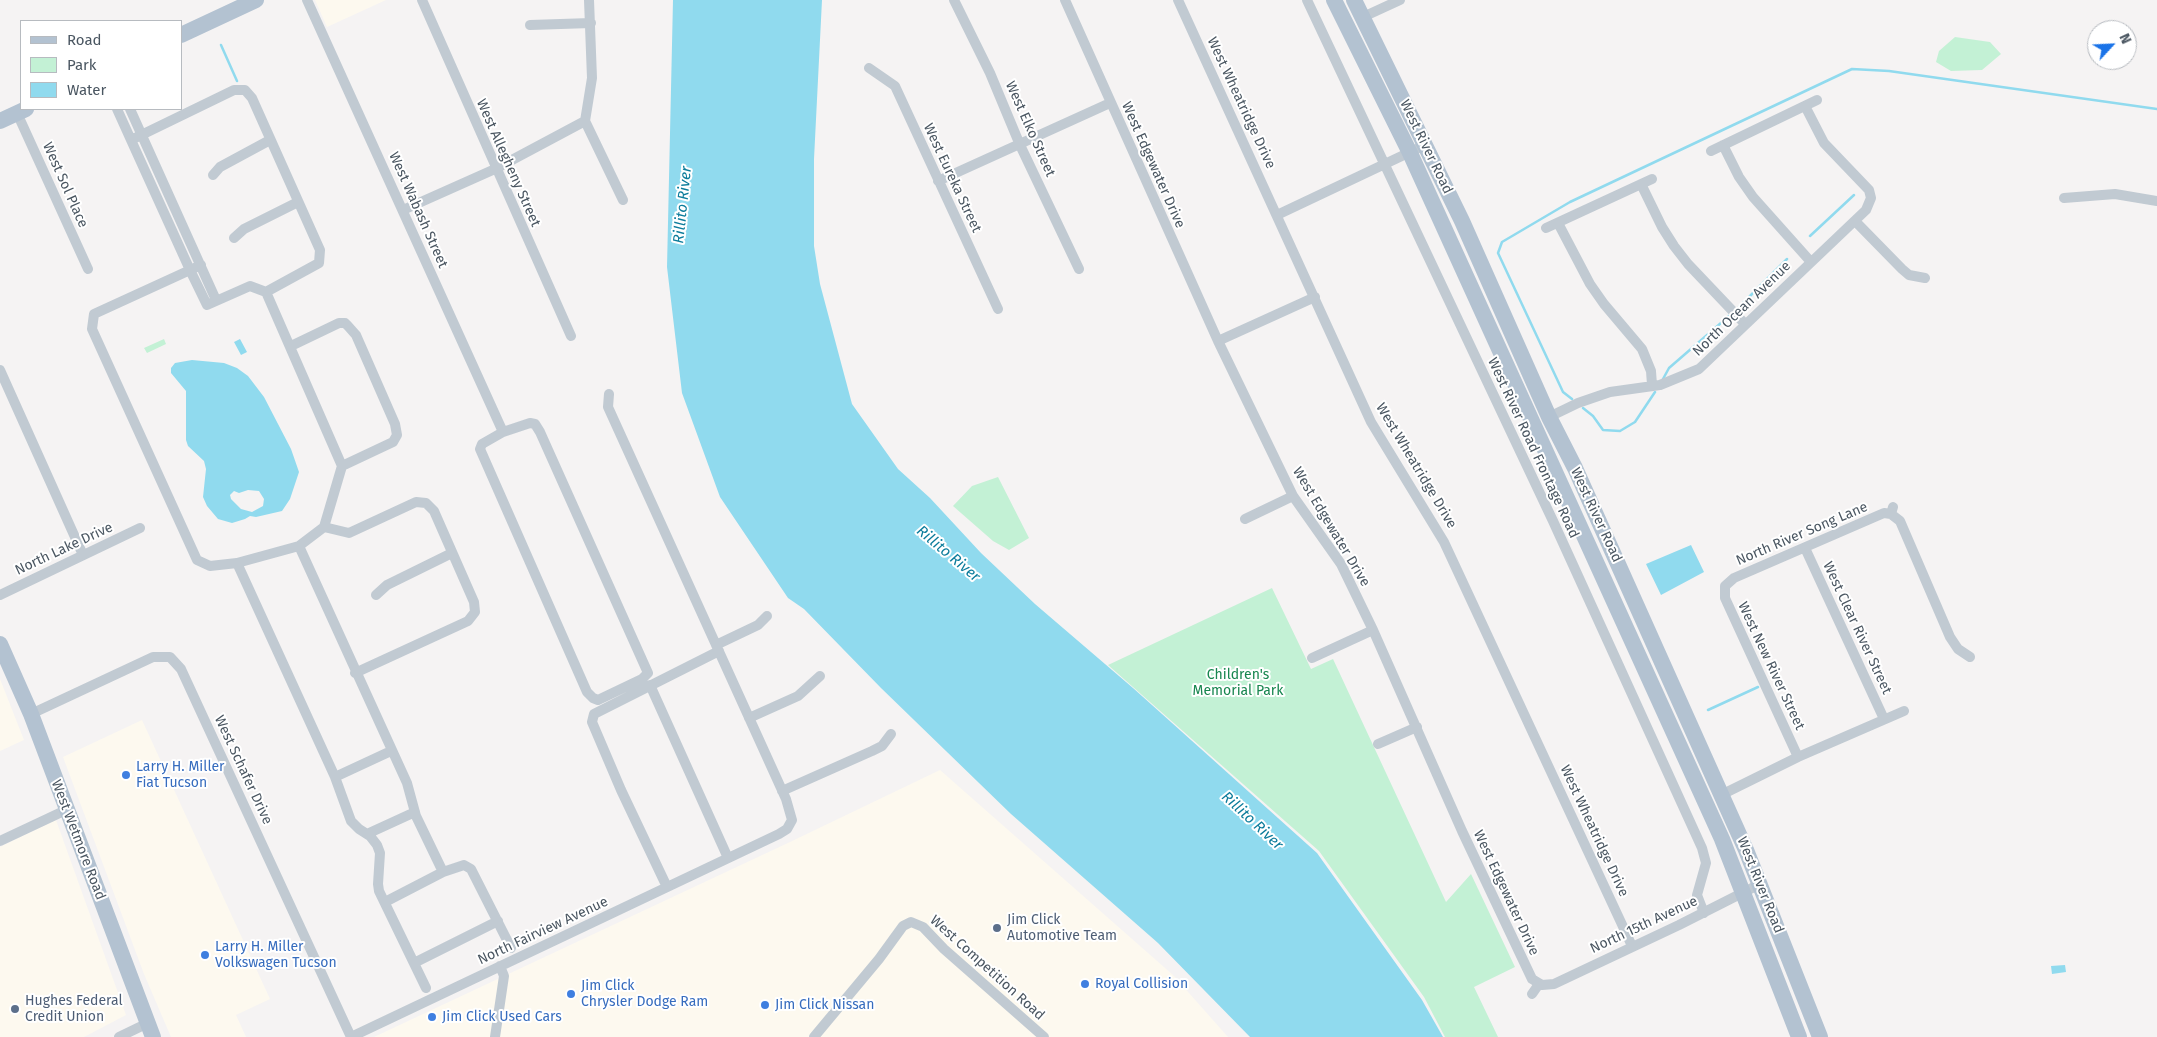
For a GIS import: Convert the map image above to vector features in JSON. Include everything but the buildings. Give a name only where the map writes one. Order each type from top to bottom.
[{"type":"main road","points":[[182,34],[236,4],[256,0]]},
{"type":"main road","name":"West River Road","points":[[1334,0],[1410,153],[1722,839],[1799,1037]]},
{"type":"main road","name":"West River Road","points":[[1354,0],[1462,221],[1721,794],[1760,884],[1820,1037]]},
{"type":"main road","points":[[0,121],[21,111]]},
{"type":"main road","name":"West Wetmore Road","points":[[0,644],[31,714],[150,1030]]},
{"type":"street","name":"West Wabash Street","points":[[307,0],[503,432]]},
{"type":"street","name":"West Allegheny Street","points":[[422,0],[495,169],[571,336]]},
{"type":"street","points":[[589,0],[592,78],[584,121],[623,200]]},
{"type":"street","name":"West Elko Street","points":[[954,0],[990,73],[1020,145],[1079,269]]},
{"type":"street","name":"West Edgewater Drive","points":[[1064,0],[1218,341],[1293,496],[1341,564],[1374,630],[1526,970],[1532,979],[1539,984]]},
{"type":"street","name":"West Wheatridge Drive","points":[[1178,0],[1278,215],[1371,422],[1444,542],[1632,946]]},
{"type":"street","name":"West River Road Frontage Road","points":[[1307,0],[1553,521],[1702,848],[1706,863],[1697,895],[1704,913]]},
{"type":"street","points":[[1362,17],[1400,0]]},
{"type":"street","points":[[530,25],[591,23]]},
{"type":"street","name":"West Eureka Street","points":[[869,68],[895,86],[998,309]]},
{"type":"street","points":[[131,140],[234,90],[245,90],[252,98],[320,250],[318,263],[266,292]]},
{"type":"street","points":[[1711,151],[1817,100]]},
{"type":"street","points":[[938,181],[1110,104]]},
{"type":"street","name":"North Ocean Avenue","points":[[1549,417],[1578,403],[1610,392],[1668,383],[1699,369],[1855,221],[1876,198],[1824,143],[1804,106]]},
{"type":"street","points":[[117,110],[190,270],[206,305],[250,286],[266,292],[342,466],[324,527],[299,546],[236,563],[210,566],[196,560],[92,329],[94,314],[190,270],[201,265]]},
{"type":"street","points":[[130,110],[216,300]]},
{"type":"street","name":"West Sol Place","points":[[21,111],[88,269]]},
{"type":"street","points":[[403,210],[495,169],[584,121]]},
{"type":"street","points":[[213,175],[220,167],[270,140]]},
{"type":"street","points":[[1278,215],[1426,145]]},
{"type":"street","points":[[1724,145],[1739,177],[1753,197],[1811,262]]},
{"type":"street","points":[[1546,228],[1652,179]]},
{"type":"street","points":[[1641,184],[1662,227],[1674,246],[1688,264],[1746,324]]},
{"type":"street","points":[[2064,198],[2115,194],[2157,201]]},
{"type":"street","points":[[234,238],[244,229],[298,202]]},
{"type":"street","points":[[1855,221],[1909,275],[1925,278]]},
{"type":"street","points":[[1558,223],[1590,284],[1604,304],[1642,349],[1650,371],[1652,386]]},
{"type":"street","points":[[1218,341],[1315,297]]},
{"type":"street","points":[[291,346],[345,323],[356,335],[395,424],[397,434],[393,442],[342,466]]},
{"type":"street","points":[[0,370],[84,555]]},
{"type":"street","points":[[609,394],[608,407],[782,792],[882,746],[890,734]]},
{"type":"street","points":[[530,423],[534,424],[540,432],[648,673],[642,679],[598,700],[587,692],[480,449],[482,444],[503,432],[530,423]]},
{"type":"street","points":[[1245,519],[1293,496]]},
{"type":"street","points":[[324,527],[349,534],[416,502],[426,503],[434,511],[474,602],[474,612],[468,621],[355,673]]},
{"type":"street","name":"North River Song Lane","points":[[1722,584],[1892,510],[1900,522],[1950,636],[1958,649],[1970,656]]},
{"type":"street","name":"North Lake Drive","points":[[0,595],[140,528]]},
{"type":"street","points":[[299,546],[355,673],[407,783],[415,812],[443,872]]},
{"type":"street","name":"West Clear River Street","points":[[1805,548],[1884,719]]},
{"type":"street","points":[[376,595],[387,585],[452,553]]},
{"type":"street","points":[[236,563],[335,777],[351,821],[378,845],[380,853],[378,884],[426,988]]},
{"type":"street","name":"West New River Street","points":[[1722,584],[1725,598],[1798,757]]},
{"type":"street","points":[[666,887],[592,722],[594,714],[758,625],[766,616]]},
{"type":"street","points":[[1312,658],[1374,630]]},
{"type":"street","points":[[31,714],[153,657],[170,657],[175,646]]},
{"type":"street","name":"West Schafer Drive","points":[[170,657],[182,669],[351,1037]]},
{"type":"street","points":[[749,718],[798,696],[820,676]]},
{"type":"street","points":[[650,685],[728,858]]},
{"type":"street","points":[[1721,794],[1798,757],[1904,711]]},
{"type":"street","points":[[1378,744],[1417,727]]},
{"type":"street","points":[[335,777],[391,751]]},
{"type":"street","name":"North Fairview Avenue","points":[[351,1037],[779,834],[790,825],[792,820],[782,792]]},
{"type":"street","points":[[0,841],[66,810]]},
{"type":"street","points":[[367,834],[415,812]]},
{"type":"street","points":[[385,902],[443,872],[464,865],[471,869],[511,948]]},
{"type":"street","name":"North 15th Avenue","points":[[1539,984],[1547,986],[1554,984],[1704,913],[1760,884]]},
{"type":"street","points":[[414,963],[498,921]]},
{"type":"street","name":"West Competition Road","points":[[814,1037],[879,959],[903,926],[911,922],[923,927],[944,949],[1044,1037]]},
{"type":"street","points":[[495,1037],[504,976],[500,966]]},
{"type":"street","points":[[1532,994],[1539,984]]},
{"type":"street","points":[[119,1037],[150,1030]]},
{"type":"shaded area","points":[[315,0],[386,0],[327,27]]},
{"type":"shaded area","points":[[0,679],[24,740],[0,751]]},
{"type":"shaded area","points":[[142,720],[270,999],[236,1015],[246,1037],[171,1037],[144,974],[63,757]]},
{"type":"shaded area","points":[[940,770],[1173,975],[1228,1037],[374,1037],[790,842]]},
{"type":"shaded area","points":[[56,820],[126,1015],[84,1037],[0,1037],[0,847]]},
{"type":"green space","points":[[1955,37],[1990,42],[2001,54],[1982,70],[1951,71],[1936,62],[1939,51]]},
{"type":"green space","points":[[164,339],[166,344],[147,353],[144,348]]},
{"type":"green space","points":[[998,477],[1029,538],[1009,550],[993,541],[953,506],[972,486]]},
{"type":"green space","name":"Children's Memorial Park","points":[[1272,588],[1311,669],[1333,659],[1446,902],[1471,874],[1515,967],[1474,987],[1498,1037],[1445,1037],[1424,997],[1319,851],[1108,665]]},
{"type":"water","name":"Rillito River","points":[[673,0],[822,0],[814,159],[814,246],[820,284],[852,404],[898,469],[930,498],[981,553],[1035,604],[1133,688],[1317,853],[1422,1000],[1443,1037],[1250,1037],[1158,943],[1011,814],[881,688],[804,609],[788,598],[720,497],[682,393],[667,267]]},
{"type":"water","points":[[240,339],[247,352],[241,355],[234,342]]},
{"type":"water","points":[[192,360],[224,363],[237,368],[248,376],[264,397],[291,449],[299,472],[290,499],[282,511],[256,517],[250,516],[232,523],[218,519],[207,506],[203,497],[206,469],[204,461],[188,446],[186,440],[186,391],[171,373],[171,368],[175,363]],"holes":[[[248,490],[259,491],[264,499],[263,506],[252,512],[241,509],[231,499],[230,495],[234,491],[239,493]]]},
{"type":"water","points":[[1691,545],[1704,572],[1661,595],[1646,564]]},
{"type":"water","points":[[2065,965],[2066,972],[2052,974],[2051,966]]},
{"type":"waterway","points":[[221,45],[237,81]]},
{"type":"waterway","points":[[1572,399],[1563,392],[1498,253],[1502,242],[1570,202],[1852,69],[1889,71],[2157,109]]},
{"type":"waterway","points":[[1810,236],[1854,195]]},
{"type":"waterway","points":[[1739,307],[1787,259]]},
{"type":"waterway","points":[[1663,379],[1669,368],[1729,316]]},
{"type":"waterway","points":[[1583,408],[1593,416],[1603,430],[1620,431],[1635,422],[1655,392]]},
{"type":"waterway","points":[[1708,710],[1758,687]]},
{"type":"place","name":"Larry H. Miller Fiat Tucson","points":[[126,775]]},
{"type":"place","name":"Jim Click Automotive Team","points":[[997,928]]},
{"type":"place","name":"Larry H. Miller Volkswagen Tucson","points":[[205,955]]},
{"type":"place","name":"Royal Collision","points":[[1085,984]]},
{"type":"place","name":"Jim Click Chrysler Dodge Ram","points":[[571,994]]},
{"type":"place","name":"Jim Click Nissan","points":[[765,1005]]},
{"type":"place","name":"Hughes Federal Credit Union","points":[[15,1009]]},
{"type":"place","name":"Jim Click Used Cars","points":[[432,1017]]}]
